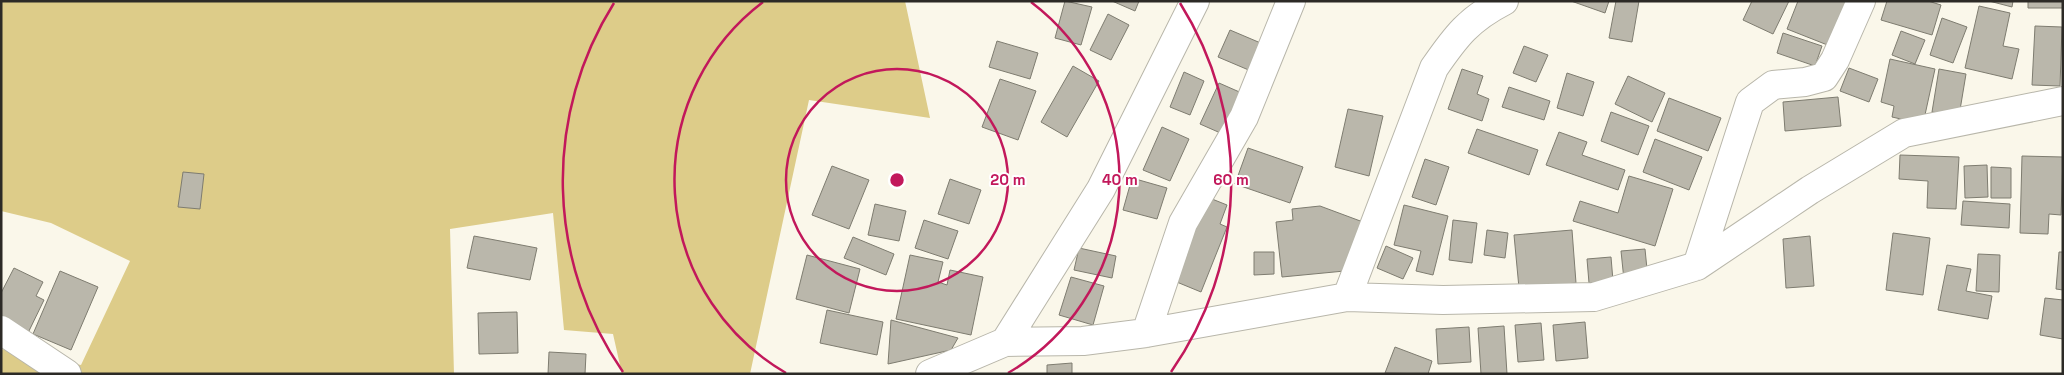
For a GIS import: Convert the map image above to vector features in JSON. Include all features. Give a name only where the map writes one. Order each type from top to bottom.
[{"type":"street","points":[[1005,342],[1101,189],[1195,1]]},
{"type":"street","points":[[1146,333],[1183,223],[1244,117],[1291,1]]},
{"type":"street","points":[[1347,297],[1434,68],[1456,35],[1484,12],[1504,1]]},
{"type":"street","points":[[1697,266],[1750,102],[1772,85],[1805,82],[1824,77],[1836,60],[1861,1]]},
{"type":"street","points":[[930,374],[1005,342],[1083,341],[1146,333],[1347,297],[1443,300],[1594,297],[1697,266],[1810,190],[1904,133],[2063,101]]},
{"type":"street","points":[[1,330],[67,374]]},
{"type":"shaded area","points":[[1,1],[905,1],[930,118],[809,100],[750,374],[622,374],[613,334],[564,330],[553,213],[450,229],[454,374],[1,374],[1,349],[81,365],[130,261],[51,223],[1,211]]},
{"type":"building","points":[[1065,1],[1092,7],[1081,45],[1055,38]]},
{"type":"building","points":[[1112,1],[1139,1],[1135,11]]},
{"type":"building","points":[[1571,1],[1609,1],[1605,13]]},
{"type":"building","points":[[1616,1],[1639,1],[1632,42],[1609,38]]},
{"type":"building","points":[[1752,1],[1789,1],[1773,34],[1743,20]]},
{"type":"building","points":[[1798,1],[1848,1],[1830,46],[1787,29]]},
{"type":"building","points":[[1887,1],[1928,1],[1941,5],[1932,35],[1881,20]]},
{"type":"building","points":[[1989,1],[2013,1],[2012,7]]},
{"type":"building","points":[[2028,1],[2063,1],[2063,8],[2028,8]]},
{"type":"building","points":[[1979,6],[2010,13],[2003,46],[2019,49],[2012,79],[1965,68]]},
{"type":"building","points":[[1108,14],[1129,25],[1111,60],[1090,50]]},
{"type":"building","points":[[1942,18],[1967,27],[1953,63],[1930,55]]},
{"type":"building","points":[[2035,26],[2062,27],[2060,86],[2032,85]]},
{"type":"building","points":[[1230,30],[1263,44],[1251,71],[1218,57]]},
{"type":"building","points":[[1901,31],[1925,40],[1915,64],[1892,55]]},
{"type":"building","points":[[1783,33],[1822,46],[1815,66],[1777,53]]},
{"type":"building","points":[[997,41],[1038,53],[1030,79],[989,67]]},
{"type":"building","points":[[1524,46],[1548,55],[1536,82],[1513,73]]},
{"type":"building","points":[[1890,59],[1935,69],[1923,124],[1892,117],[1894,106],[1881,102]]},
{"type":"building","points":[[1073,66],[1099,81],[1067,137],[1041,122]]},
{"type":"building","points":[[1849,68],[1878,79],[1869,102],[1840,91]]},
{"type":"building","points":[[1462,69],[1483,76],[1477,94],[1489,99],[1482,121],[1448,109]]},
{"type":"building","points":[[1939,69],[1966,74],[1959,116],[1932,112]]},
{"type":"building","points":[[1184,72],[1204,81],[1190,115],[1170,107]]},
{"type":"building","points":[[1567,73],[1594,82],[1583,116],[1557,108]]},
{"type":"building","points":[[1628,76],[1665,93],[1652,122],[1615,104]]},
{"type":"building","points":[[1000,79],[1036,91],[1018,140],[982,127]]},
{"type":"building","points":[[1219,83],[1244,94],[1225,135],[1200,124]]},
{"type":"building","points":[[1509,87],[1550,101],[1544,120],[1502,107]]},
{"type":"building","points":[[1838,97],[1841,126],[1785,131],[1783,102]]},
{"type":"building","points":[[1669,98],[1721,118],[1708,151],[1657,131]]},
{"type":"building","points":[[1348,109],[1383,116],[1369,176],[1335,167]]},
{"type":"building","points":[[1611,112],[1649,126],[1638,155],[1601,141]]},
{"type":"building","points":[[1162,127],[1189,139],[1170,181],[1143,170]]},
{"type":"building","points":[[1477,129],[1538,150],[1529,175],[1468,153]]},
{"type":"building","points":[[1559,132],[1587,142],[1582,155],[1625,170],[1618,190],[1546,165]]},
{"type":"building","points":[[1655,139],[1702,157],[1689,190],[1643,172]]},
{"type":"building","points":[[1248,148],[1303,167],[1290,203],[1235,184]]},
{"type":"building","points":[[1900,155],[1959,157],[1956,209],[1927,208],[1928,181],[1899,179]]},
{"type":"building","points":[[2022,156],[2063,157],[2061,215],[2049,214],[2048,234],[2020,233]]},
{"type":"building","points":[[1425,159],[1449,167],[1436,205],[1412,197]]},
{"type":"building","points":[[1987,165],[1988,197],[1965,198],[1964,166]]},
{"type":"building","points":[[832,166],[869,180],[849,229],[812,215]]},
{"type":"building","points":[[1991,167],[2011,168],[2011,198],[1991,198]]},
{"type":"building","points":[[183,172],[204,174],[200,209],[178,207]]},
{"type":"building","points":[[1629,176],[1673,189],[1655,246],[1573,221],[1580,201],[1618,213]]},
{"type":"building","points":[[1132,178],[1167,188],[1157,219],[1123,210]]},
{"type":"building","points":[[950,179],[981,190],[969,224],[938,214]]},
{"type":"building","points":[[1202,195],[1227,205],[1220,224],[1227,227],[1201,292],[1167,278]]},
{"type":"building","points":[[1963,201],[2010,204],[2009,228],[1961,225]]},
{"type":"building","points":[[875,204],[906,211],[899,241],[868,235]]},
{"type":"building","points":[[1404,205],[1448,216],[1433,275],[1416,271],[1421,251],[1394,245]]},
{"type":"building","points":[[1320,206],[1363,222],[1355,270],[1282,277],[1276,222],[1293,220],[1292,209]]},
{"type":"building","points":[[924,220],[958,231],[948,259],[915,248]]},
{"type":"building","points":[[1453,220],[1477,223],[1472,263],[1449,260]]},
{"type":"building","points":[[1487,230],[1508,233],[1505,258],[1484,255]]},
{"type":"building","points":[[1572,230],[1576,283],[1519,288],[1514,235]]},
{"type":"building","points":[[1893,233],[1930,238],[1923,295],[1886,290]]},
{"type":"building","points":[[474,236],[537,248],[530,280],[467,268]]},
{"type":"building","points":[[1810,236],[1814,286],[1786,288],[1783,239]]},
{"type":"building","points":[[853,237],[894,254],[886,275],[844,258]]},
{"type":"building","points":[[1386,246],[1413,258],[1403,279],[1377,268]]},
{"type":"building","points":[[1079,248],[1116,256],[1112,278],[1074,270]]},
{"type":"building","points":[[1645,249],[1648,279],[1624,280],[1621,251]]},
{"type":"building","points":[[1254,252],[1274,252],[1274,274],[1254,275]]},
{"type":"building","points":[[2059,252],[2063,252],[2063,290],[2056,289]]},
{"type":"building","points":[[1978,254],[2000,255],[1999,292],[1976,291]]},
{"type":"building","points":[[807,255],[860,269],[849,313],[796,299]]},
{"type":"building","points":[[910,255],[943,262],[938,282],[947,285],[950,270],[983,277],[971,335],[896,319]]},
{"type":"building","points":[[1611,257],[1613,281],[1589,283],[1587,259]]},
{"type":"building","points":[[1947,265],[1971,269],[1966,291],[1992,296],[1988,319],[1938,310]]},
{"type":"building","points":[[14,268],[43,282],[36,296],[44,300],[27,335],[1,323],[1,293]]},
{"type":"building","points":[[60,271],[98,287],[71,350],[33,334]]},
{"type":"building","points":[[1071,277],[1104,286],[1093,325],[1059,315]]},
{"type":"building","points":[[2045,298],[2063,300],[2063,339],[2040,335]]},
{"type":"building","points":[[827,310],[883,322],[877,355],[820,343]]},
{"type":"building","points":[[517,312],[518,353],[479,354],[478,313]]},
{"type":"building","points":[[891,320],[958,338],[951,350],[888,364]]},
{"type":"building","points":[[1585,322],[1588,358],[1556,361],[1553,325]]},
{"type":"building","points":[[1541,323],[1544,360],[1518,362],[1515,325]]},
{"type":"building","points":[[1504,326],[1507,374],[1481,374],[1478,328]]},
{"type":"building","points":[[1469,327],[1471,362],[1438,364],[1436,329]]},
{"type":"building","points":[[1395,347],[1432,361],[1428,374],[1385,373]]},
{"type":"building","points":[[549,352],[586,354],[585,374],[548,374]]},
{"type":"building","points":[[1072,363],[1072,374],[1047,374],[1047,365]]}]
